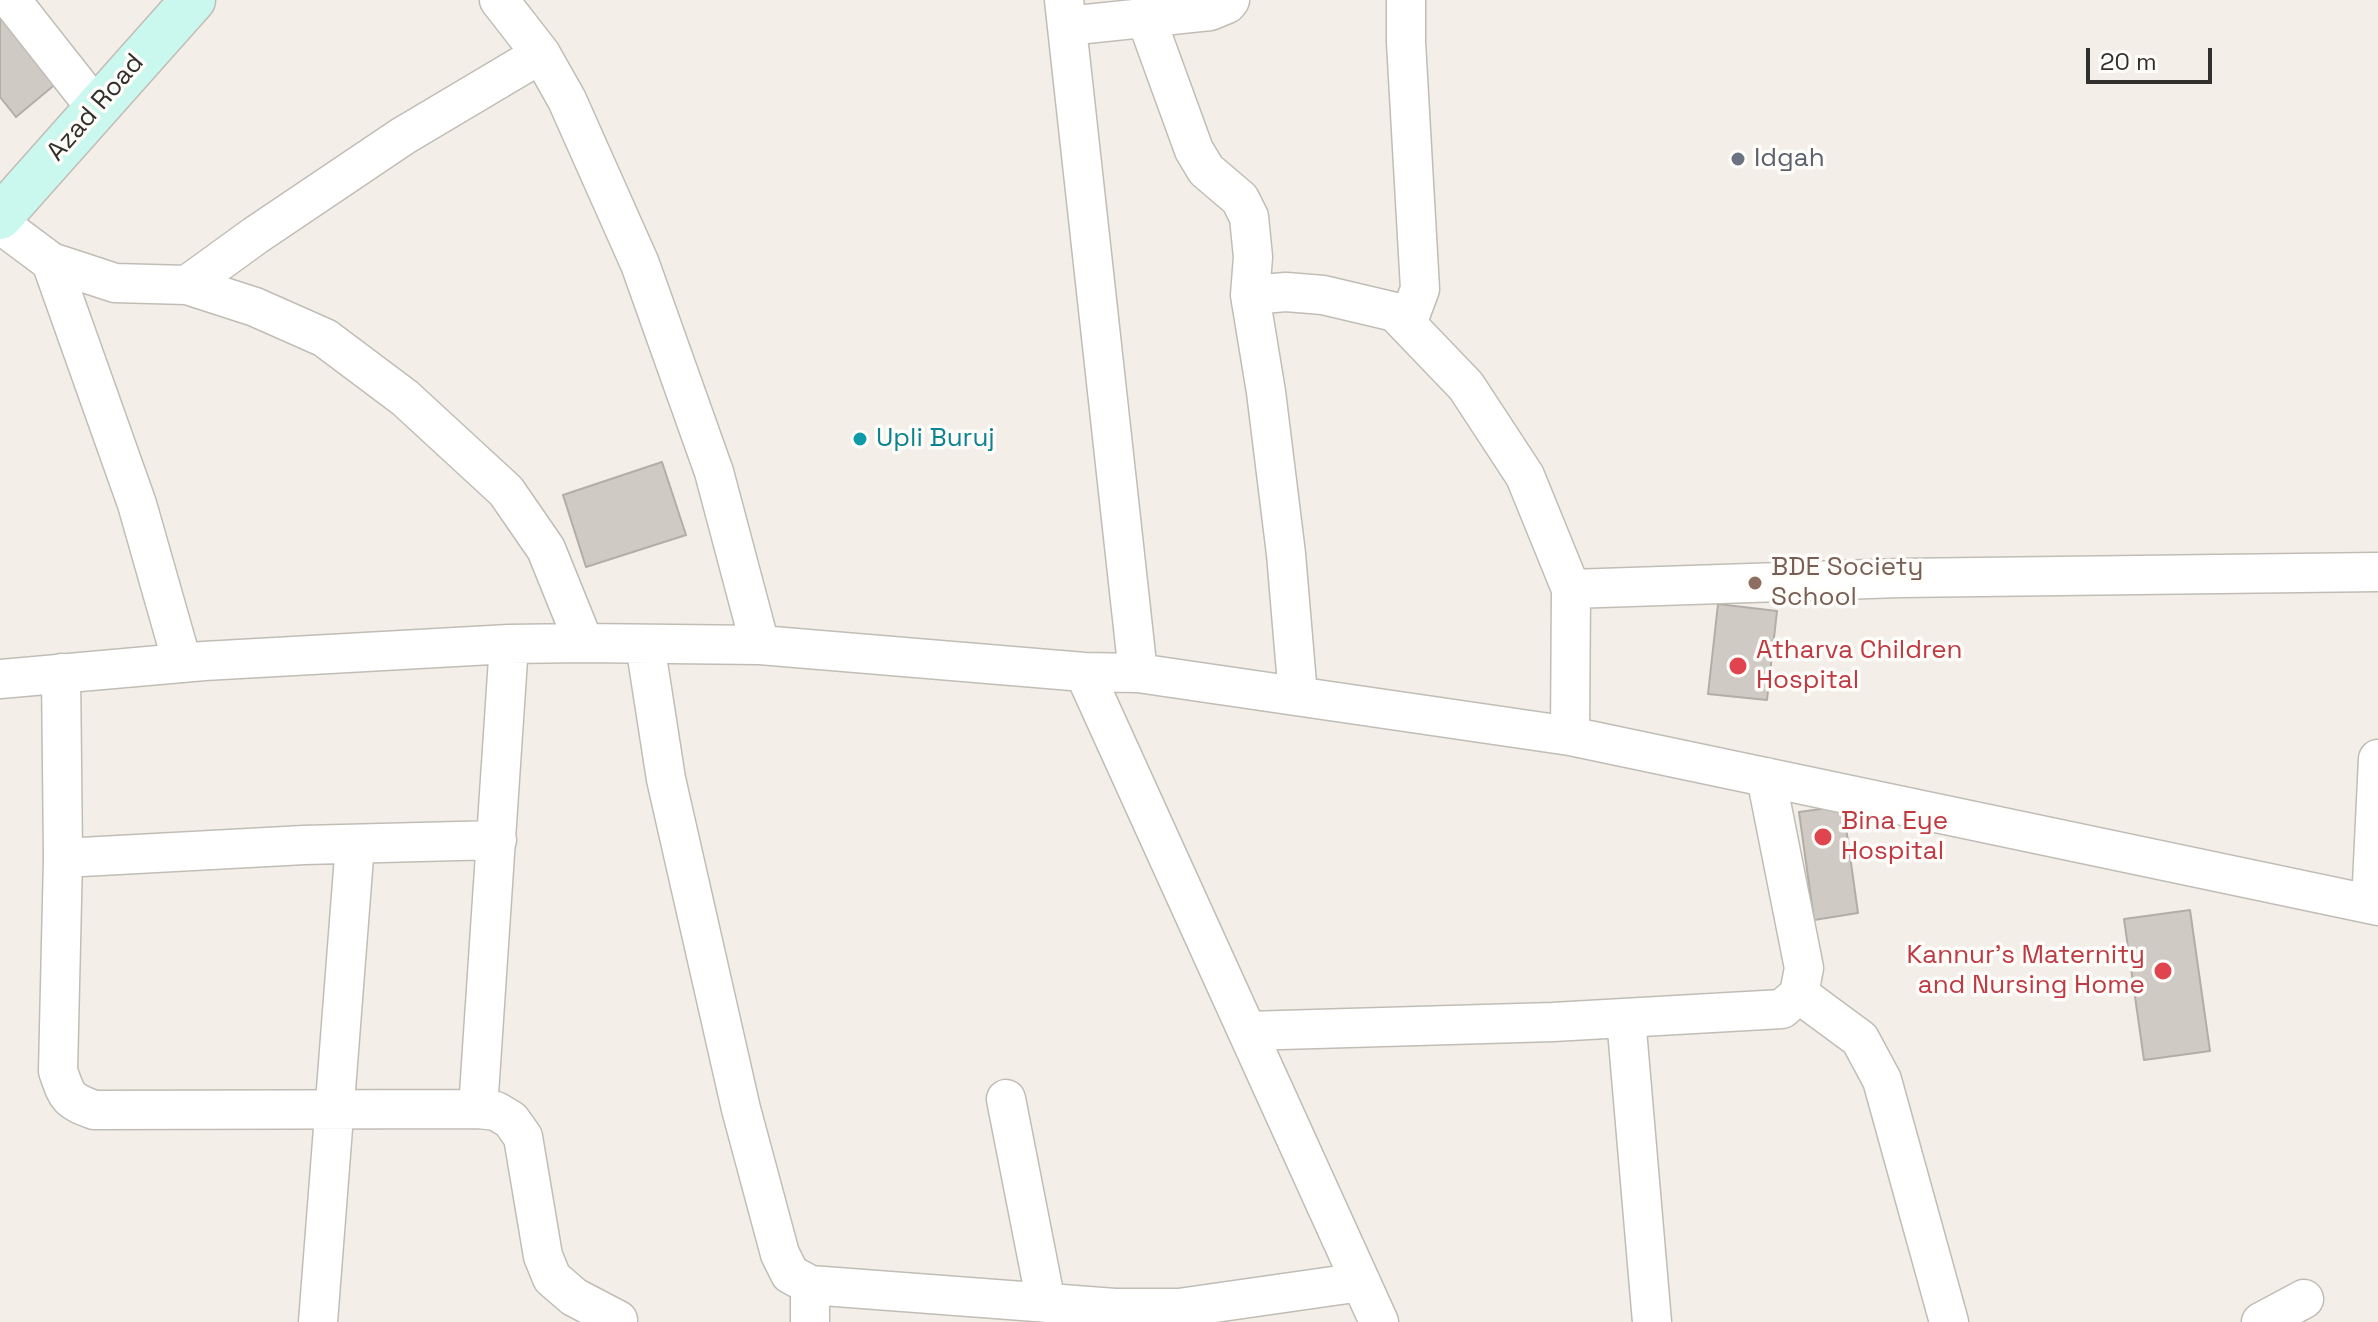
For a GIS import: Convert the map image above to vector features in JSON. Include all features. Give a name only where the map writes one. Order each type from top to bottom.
[{"type":"street","points":[[11,0],[96,108]]},
{"type":"street","name":"Azad Road","points":[[0,217],[193,0]]},
{"type":"street","points":[[499,0],[541,54],[567,100],[640,264],[714,472],[760,645]]},
{"type":"street","points":[[1138,673],[1065,13],[1146,18],[1210,11],[1230,0]]},
{"type":"street","points":[[1406,0],[1420,289],[1407,324]]},
{"type":"street","points":[[1146,18],[1194,150],[1206,170],[1240,199],[1249,217],[1253,257],[1250,295],[1270,421],[1286,554],[1298,696]]},
{"type":"street","points":[[187,285],[403,136],[541,54]]},
{"type":"street","points":[[0,224],[51,262],[115,283],[187,285],[255,307],[325,338],[405,398],[506,491],[546,549],[584,643]]},
{"type":"street","points":[[51,262],[137,504],[182,662]]},
{"type":"street","points":[[1250,295],[1286,292],[1323,295],[1395,312],[1466,386],[1525,476],[1571,589],[1570,736]]},
{"type":"street","points":[[1571,589],[1900,578],[2378,572]]},
{"type":"street","points":[[0,679],[182,662],[509,644],[584,643],[760,645],[1084,672],[1138,673],[1570,736],[2375,905],[2378,759]]},
{"type":"street","points":[[478,1109],[509,644]]},
{"type":"street","points":[[645,644],[666,779],[741,1109],[780,1254],[810,1304],[1046,1303],[1115,1308],[1179,1308],[1361,1282]]},
{"type":"street","points":[[1084,672],[1379,1322]]},
{"type":"street","points":[[61,673],[63,858],[58,1071],[73,1102],[94,1110],[496,1111],[511,1120],[523,1137],[543,1256],[552,1278],[574,1297],[618,1320]]},
{"type":"street","points":[[1247,1031],[1626,1018],[1782,1009],[1799,994],[1804,968],[1766,777]]},
{"type":"street","points":[[63,858],[202,849],[497,840]]},
{"type":"street","points":[[318,1322],[355,844]]},
{"type":"street","points":[[1799,994],[1860,1039],[1882,1080],[1949,1322]]},
{"type":"street","points":[[1626,1018],[1652,1322]]},
{"type":"street","points":[[1006,1099],[1046,1303]]},
{"type":"street","points":[[2261,1322],[2304,1299]]},
{"type":"building","points":[[0,10],[58,82],[16,117],[0,97]]},
{"type":"building","points":[[662,462],[686,535],[586,567],[563,495]]},
{"type":"building","points":[[1718,604],[1777,611],[1767,700],[1708,694]]},
{"type":"building","points":[[1843,806],[1858,913],[1814,920],[1799,812]]},
{"type":"building","points":[[2190,910],[2210,1051],[2144,1060],[2124,919]]},
{"type":"place","name":"Idgah","points":[[1738,159]]},
{"type":"place","name":"Upli Buruj","points":[[860,439]]},
{"type":"place","name":"BDE Society School","points":[[1755,583]]},
{"type":"place","name":"Atharva Children Hospital","points":[[1738,666]]},
{"type":"place","name":"Bina Eye Hospital","points":[[1823,837]]},
{"type":"place","name":"Kannur's Maternity and Nursing Home","points":[[2163,971]]}]
